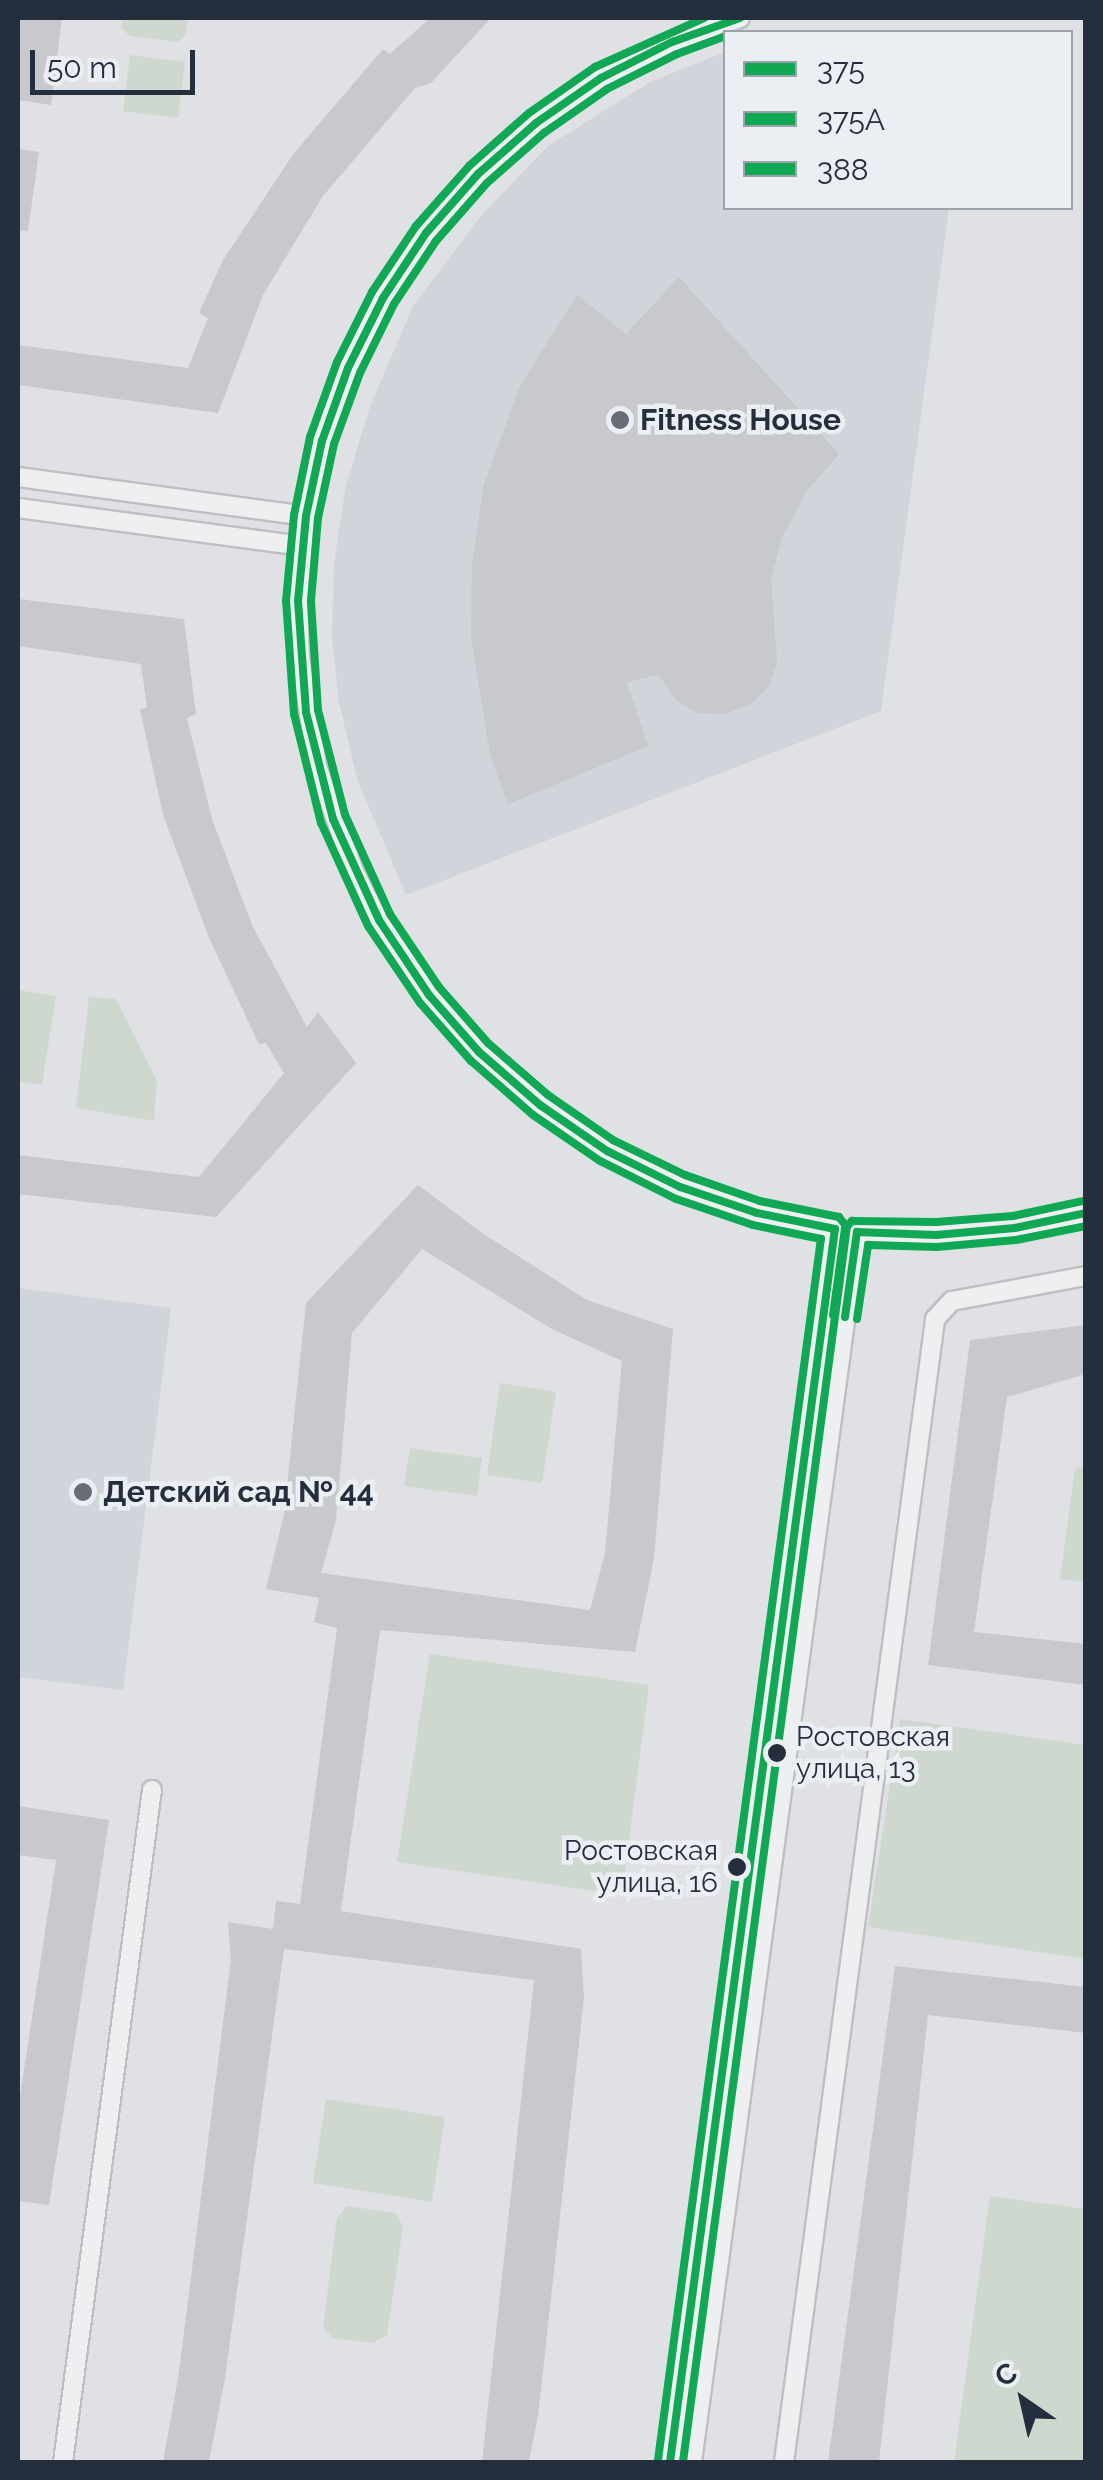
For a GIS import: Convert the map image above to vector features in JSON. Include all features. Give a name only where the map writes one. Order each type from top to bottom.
[{"type":"street","points":[[740,18],[672,42],[600,78],[536,123],[452,204],[383,298],[348,368],[322,442],[306,516],[300,657],[317,766],[354,870],[379,920],[429,995],[479,1052],[540,1105],[607,1150],[680,1187],[756,1213],[857,1232],[936,1235],[1015,1228],[1086,1213]]},
{"type":"street","points":[[18,478],[306,516]]},
{"type":"street","points":[[18,508],[302,546]]},
{"type":"street","points":[[670,2462],[835,1229]]},
{"type":"street","points":[[692,2462],[857,1232]]},
{"type":"street","points":[[784,2462],[935,1319],[952,1300],[1086,1276]]},
{"type":"street","points":[[63,2462],[152,1790]]},
{"type":"shaded area","points":[[123,18],[188,18],[185,36],[178,42],[130,36],[121,28]]},
{"type":"shaded area","points":[[723,53],[723,210],[949,210],[881,711],[406,895],[357,779],[339,702],[332,638],[334,565],[345,490],[369,409],[413,306],[480,217],[548,146],[650,82]]},
{"type":"shaded area","points":[[130,55],[185,62],[178,118],[123,111]]},
{"type":"shaded area","points":[[18,990],[56,996],[42,1085],[18,1081]]},
{"type":"shaded area","points":[[89,997],[116,999],[157,1081],[154,1121],[76,1108]]},
{"type":"shaded area","name":"Детский сад № 44","points":[[18,1288],[171,1308],[123,1690],[18,1677]]},
{"type":"shaded area","points":[[500,1383],[556,1392],[542,1483],[487,1475]]},
{"type":"shaded area","points":[[410,1448],[482,1458],[477,1496],[404,1486]]},
{"type":"shaded area","points":[[1086,1466],[1085,1582],[1060,1579],[1075,1469]]},
{"type":"shaded area","points":[[430,1654],[649,1685],[622,1895],[397,1862]]},
{"type":"shaded area","points":[[900,1719],[1085,1745],[1085,1959],[868,1927]]},
{"type":"shaded area","points":[[326,2099],[445,2117],[432,2202],[313,2183]]},
{"type":"shaded area","points":[[990,2196],[1085,2209],[1084,2462],[954,2462]]},
{"type":"shaded area","points":[[347,2206],[396,2213],[403,2227],[387,2335],[373,2343],[332,2338],[323,2327],[337,2218]]},
{"type":"building","points":[[18,18],[62,18],[51,105],[18,100]]},
{"type":"building","points":[[430,18],[491,18],[431,83],[415,88],[323,196],[263,295],[218,413],[18,385],[18,345],[188,368],[208,318],[199,313],[223,260],[294,153],[383,49],[390,54]]},
{"type":"building","points":[[18,149],[39,152],[28,231],[18,230]]},
{"type":"building","points":[[679,277],[839,454],[806,492],[782,538],[771,579],[777,661],[770,685],[751,704],[724,714],[696,713],[674,698],[659,675],[627,682],[648,746],[508,804],[490,755],[471,637],[472,563],[484,484],[520,386],[577,295],[626,334]]},
{"type":"building","points":[[18,599],[184,619],[196,714],[187,718],[212,819],[252,925],[307,1027],[318,1012],[356,1063],[216,1217],[18,1194],[18,1155],[199,1177],[284,1073],[266,1043],[259,1044],[209,938],[163,815],[140,709],[147,708],[141,664],[18,646]]},
{"type":"building","points":[[418,1185],[482,1233],[587,1300],[673,1329],[654,1559],[635,1652],[380,1630],[341,1911],[581,1949],[584,1998],[538,2416],[529,2462],[482,2462],[534,1980],[284,1949],[225,2378],[209,2462],[163,2462],[179,2372],[231,1960],[228,1922],[273,1929],[276,1901],[300,1904],[337,1628],[314,1622],[319,1598],[266,1589],[284,1514],[306,1303]],"holes":[[[422,1249],[552,1329],[622,1361],[605,1553],[590,1610],[321,1573],[336,1520],[352,1333]]]},
{"type":"building","points":[[1086,1325],[1086,1374],[1007,1397],[974,1632],[1086,1644],[1086,1685],[928,1665],[970,1340]]},
{"type":"building","points":[[18,1806],[109,1820],[49,2205],[18,2201],[18,2109],[56,1860],[18,1855]]},
{"type":"building","points":[[895,1966],[1086,1987],[1086,2033],[928,2015],[879,2462],[828,2462]]},
{"type":"transit line","name":"388","points":[[658,2460],[821,1239],[753,1225],[676,1199],[600,1161],[533,1115],[471,1061],[420,1003],[368,926],[321,823],[294,714],[286,601],[294,515],[310,437],[337,362],[372,292],[416,226],[469,166],[529,113],[595,67],[704,18]]},
{"type":"transit line","name":"375","points":[[670,2462],[835,1229],[757,1213],[680,1187],[607,1151],[540,1105],[479,1052],[429,995],[379,920],[333,819],[306,712],[298,601],[306,516],[322,441],[348,368],[383,298],[426,233],[478,174],[536,123],[601,78],[672,42],[740,18]]},
{"type":"transit line","name":"375А","points":[[683,2462],[847,1227],[839,1217],[760,1201],[685,1175],[613,1140],[548,1095],[488,1043],[439,987],[390,914],[345,815],[318,710],[311,601],[318,518],[334,444],[360,373],[394,304],[436,241],[487,183],[544,133],[607,89],[677,54],[723,37]]},
{"type":"transit line","name":"388","points":[[833,1315],[845,1229],[852,1221],[936,1222],[1013,1216],[1083,1201]]},
{"type":"transit line","name":"375","points":[[845,1317],[857,1232],[936,1235],[1015,1228],[1086,1213]]},
{"type":"transit line","name":"375А","points":[[857,1319],[868,1245],[937,1247],[1016,1240],[1086,1226]]},
{"type":"place","name":"Fitness House","points":[[620,420]]},
{"type":"place","name":"Детский сад № 44","points":[[83,1492]]},
{"type":"place","name":"Ростовская улица, 13","points":[[777,1753]]},
{"type":"place","name":"Ростовская улица, 16","points":[[737,1867]]}]
